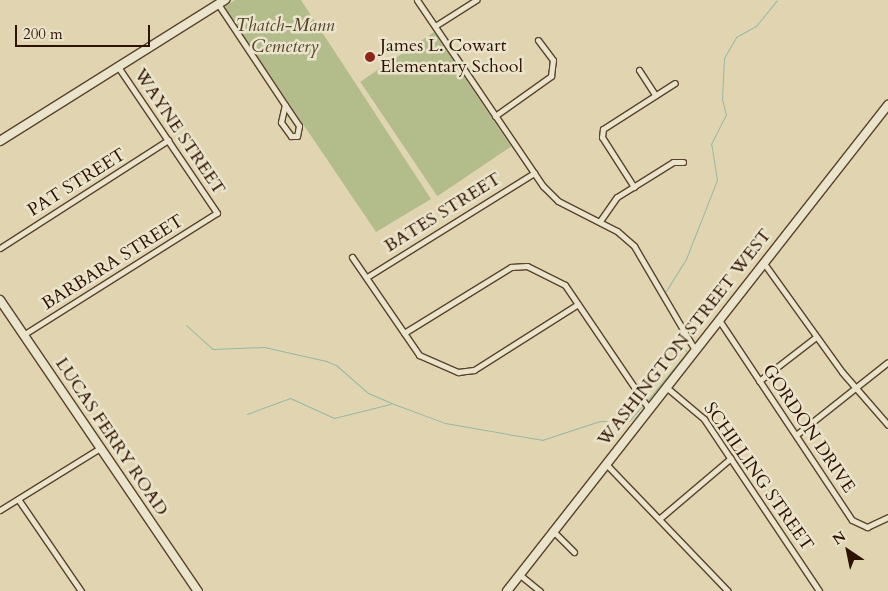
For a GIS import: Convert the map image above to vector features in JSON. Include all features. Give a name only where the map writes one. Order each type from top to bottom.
[{"type":"street","points":[[417,0],[534,173],[558,201],[600,221],[641,254],[695,350]]},
{"type":"street","points":[[434,26],[476,0]]},
{"type":"street","points":[[0,141],[222,2],[299,126],[297,136],[291,136],[282,122],[285,105]]},
{"type":"street","points":[[495,116],[551,76],[553,60],[538,40]]},
{"type":"street","name":"WAYNE STREET","points":[[118,67],[217,213]]},
{"type":"street","points":[[639,70],[655,96]]},
{"type":"street","points":[[634,187],[600,131],[675,83]]},
{"type":"street","name":"WASHINGTON STREET WEST","points":[[507,591],[763,262],[888,105]]},
{"type":"street","name":"PAT STREET","points":[[0,248],[168,140]]},
{"type":"street","points":[[600,221],[617,197],[674,162],[683,162]]},
{"type":"street","name":"BATES STREET","points":[[367,277],[534,173]]},
{"type":"street","name":"BARBARA STREET","points":[[23,335],[217,213]]},
{"type":"street","points":[[352,257],[404,333],[427,362],[469,372],[578,304]]},
{"type":"street","points":[[763,262],[855,389],[888,426]]},
{"type":"street","points":[[404,333],[516,265],[557,278],[578,304],[649,409]]},
{"type":"street","name":"LUCAS FERRY ROAD","points":[[0,300],[198,591]]},
{"type":"street","name":"GORDON DRIVE","points":[[718,320],[856,524],[866,527],[888,517]]},
{"type":"street","points":[[759,381],[816,337]]},
{"type":"street","points":[[796,435],[888,362]]},
{"type":"street","name":"SCHILLING STREET","points":[[666,387],[696,410],[731,458],[819,591]]},
{"type":"street","points":[[0,510],[100,448]]},
{"type":"street","points":[[659,519],[731,458]]},
{"type":"street","points":[[606,464],[728,591]]},
{"type":"street","points":[[18,499],[81,591]]},
{"type":"street","points":[[551,535],[555,533],[574,552]]},
{"type":"street","points":[[520,575],[540,591]]},
{"type":"green space","name":"Thatch-Mann Cemetery","points":[[235,0],[301,0],[431,199],[376,232],[224,7]]},
{"type":"green space","points":[[434,32],[511,146],[437,196],[360,82]]},
{"type":"waterway","points":[[666,291],[686,259],[717,180],[711,144],[726,115],[722,99],[724,58],[736,37],[756,26],[777,0]]},
{"type":"waterway","points":[[186,325],[213,349],[264,347],[326,361],[336,365],[368,393],[445,423],[542,440],[600,421],[629,421],[643,405]]},
{"type":"waterway","points":[[646,402],[687,352],[684,348]]},
{"type":"waterway","points":[[247,414],[290,398],[334,418],[390,404]]},
{"type":"place","name":"James L. Cowart Elementary School","points":[[370,57]]}]
